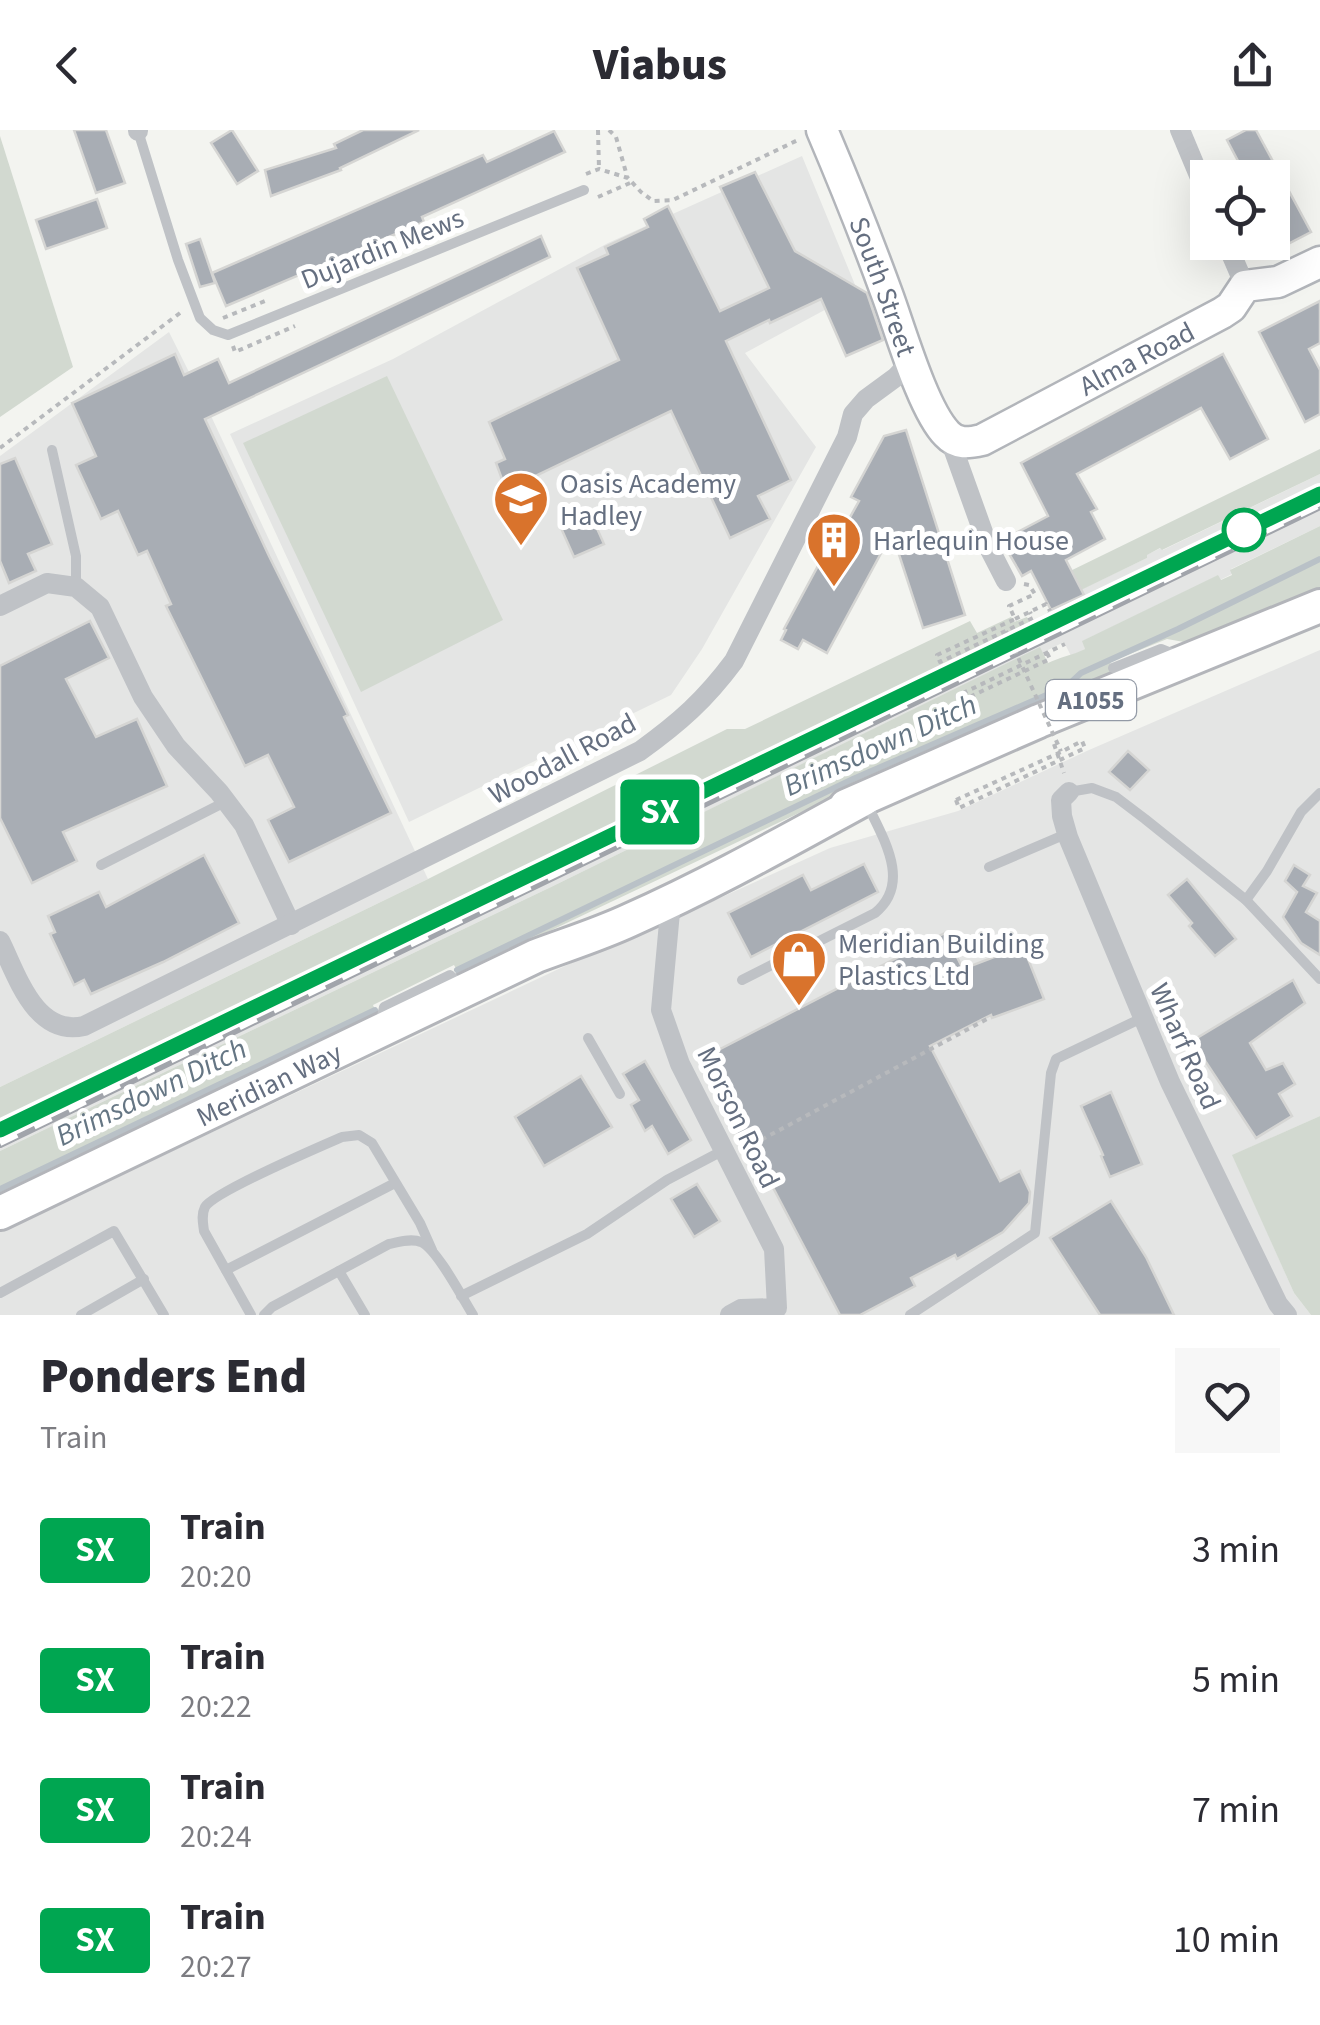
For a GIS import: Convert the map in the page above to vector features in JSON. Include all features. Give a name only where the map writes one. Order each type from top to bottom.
[{"type":"main road","name":"Meridian Way","points":[[536,956],[620,906],[724,856],[1320,606]]},
{"type":"main road","name":"Meridian Way","points":[[0,1213],[536,956],[671,901],[864,799]]},
{"type":"street","points":[[1180,130],[1193,160]]},
{"type":"street","name":"South Street","points":[[812,134],[878,270],[931,411],[950,438]]},
{"type":"street","points":[[1234,260],[1245,286],[1278,282],[1320,262]]},
{"type":"street","name":"Alma Road","points":[[950,438],[968,444],[995,434],[1222,313],[1245,286]]},
{"type":"street","name":"Woodall Road","points":[[0,941],[29,1000],[44,1018],[72,1028],[84,1026],[640,751],[682,720],[711,692],[734,661],[848,438],[853,414],[911,360]]},
{"type":"street","points":[[950,438],[988,546],[1006,581]]},
{"type":"street","points":[[0,606],[47,583],[76,586],[100,607],[143,697],[176,746],[244,825],[291,925]]},
{"type":"street","name":"Wharf Road","points":[[1069,792],[1061,800],[1067,833],[1142,1018],[1278,1304],[1287,1315]]},
{"type":"street","name":"Morson Road","points":[[671,901],[662,1010],[680,1064],[735,1149],[774,1250],[783,1312],[741,1309],[730,1315]]},
{"type":"lane","name":"Dujardin Mews","points":[[138,130],[200,318],[213,330],[228,335],[584,190]]},
{"type":"lane","points":[[52,450],[76,556],[76,586]]},
{"type":"lane","points":[[1113,668],[1161,649],[1171,653],[1176,666]]},
{"type":"lane","points":[[1069,792],[1092,788],[1116,797],[1246,900],[1320,979]]},
{"type":"lane","points":[[1246,900],[1301,812],[1320,794]]},
{"type":"lane","points":[[742,980],[875,913],[890,897],[892,859],[864,799]]},
{"type":"lane","points":[[101,866],[226,802]]},
{"type":"lane","points":[[990,867],[1067,833]]},
{"type":"lane","points":[[910,1315],[1036,1233],[1051,1073],[1056,1059],[1142,1018]]},
{"type":"lane","points":[[588,1038],[620,1094]]},
{"type":"lane","points":[[251,1315],[204,1231],[202,1217],[206,1204],[342,1137],[358,1135],[372,1143],[473,1315]]},
{"type":"lane","points":[[461,1296],[587,1234],[667,1180],[735,1149]]},
{"type":"lane","points":[[226,1270],[396,1183]]},
{"type":"lane","points":[[0,1294],[114,1231],[164,1315]]},
{"type":"lane","points":[[264,1315],[272,1307],[389,1244],[419,1241],[432,1250]]},
{"type":"lane","points":[[339,1270],[365,1315]]},
{"type":"lane","points":[[80,1315],[144,1279]]},
{"type":"path","points":[[598,130],[599,168],[628,178]]},
{"type":"path","points":[[609,130],[616,137],[628,178],[653,201],[674,200],[812,134]]},
{"type":"path","points":[[1014,619],[1009,606],[1031,596]]},
{"type":"path","points":[[1043,598],[1050,611]]},
{"type":"path","points":[[1030,612],[1034,618],[940,662],[938,656],[1046,604]]},
{"type":"path","points":[[1006,631],[1061,752]]},
{"type":"path","points":[[1045,654],[1050,659],[960,702],[956,696],[1065,644]]},
{"type":"path","points":[[1052,740],[1062,759]]},
{"type":"path","points":[[1082,742],[1085,748],[1062,759],[960,808],[956,800],[1082,742]]},
{"type":"path","points":[[735,1149],[987,1020]]},
{"type":"shaded area","points":[[0,136],[73,367],[0,417]]},
{"type":"shaded area","name":"Oasis Academy Hadley","points":[[802,156],[858,292],[745,353],[816,447],[702,649],[671,695],[409,822],[230,434],[393,359],[608,243]]},
{"type":"shaded area","points":[[169,332],[428,879],[0,1087],[0,456]]},
{"type":"shaded area","points":[[387,376],[503,620],[361,692],[243,443]]},
{"type":"shaded area","points":[[1320,449],[1320,474],[1160,548],[1081,590],[1062,575]]},
{"type":"shaded area","points":[[1320,474],[1320,526],[1231,569],[1232,574],[1220,580],[1217,576],[1083,641],[1085,649],[1071,656],[1064,642],[1042,653],[1039,648],[0,1151],[0,1122],[1049,617],[1047,612],[1051,610],[1040,586],[1082,589]]},
{"type":"shaded area","points":[[1320,526],[1320,592],[1184,642],[1167,639],[1110,662],[1115,674],[932,750],[459,974],[454,965],[373,1005],[377,1015],[0,1196],[0,1151],[1040,647],[1048,663],[1085,649],[1082,641],[1218,575],[1221,580],[1232,575],[1230,570]]},
{"type":"shaded area","points":[[1048,615],[0,1122],[0,1087],[727,729],[745,729],[970,621],[977,633],[1011,617],[1014,622],[1027,617],[1030,623]]},
{"type":"shaded area","points":[[1320,650],[1320,1116],[1233,1155],[1294,1293],[1311,1315],[0,1315],[0,1232],[633,934],[830,848],[958,811]]},
{"type":"shaded area","points":[[1320,1116],[1320,1315],[1311,1315],[1294,1293],[1232,1155]]},
{"type":"building","points":[[74,130],[106,130],[125,183],[96,193]]},
{"type":"building","points":[[232,130],[258,171],[237,184],[211,143]]},
{"type":"building","points":[[363,130],[419,130],[341,170],[271,196],[265,170],[336,148],[334,144]]},
{"type":"building","points":[[1246,130],[1256,130],[1272,160],[1238,160],[1227,140]]},
{"type":"building","points":[[554,131],[565,152],[422,217],[424,222],[226,306],[212,273],[483,155],[487,162]]},
{"type":"building","points":[[755,172],[795,251],[867,293],[883,340],[846,356],[821,299],[726,341],[791,480],[758,496],[770,519],[730,538],[671,411],[506,490],[496,463],[505,459],[489,422],[619,360],[577,268],[608,254],[605,247],[648,227],[644,219],[668,206],[720,311],[769,288],[720,187]]},
{"type":"building","points":[[1290,193],[1311,232],[1290,243]]},
{"type":"building","points":[[97,199],[107,228],[46,249],[36,220]]},
{"type":"building","points":[[541,236],[550,257],[205,419],[391,813],[289,862],[268,820],[294,807],[268,755],[245,766],[166,606],[171,604],[147,551],[138,555],[118,511],[101,519],[76,465],[96,456],[72,403],[175,354],[184,375],[218,359],[229,383]]},
{"type":"building","points":[[200,239],[215,283],[200,287],[186,244]]},
{"type":"building","points":[[1320,301],[1320,343],[1309,349],[1320,370],[1320,414],[1305,422],[1259,332]]},
{"type":"building","points":[[1223,354],[1268,439],[1230,459],[1201,408],[1077,474],[1097,509],[1091,512],[1105,539],[1066,560],[1084,595],[1051,610],[1031,571],[1022,576],[1004,545],[1018,537],[1016,533],[1048,516],[1021,463]]},
{"type":"building","points":[[906,430],[965,615],[923,628],[892,533],[827,653],[803,640],[798,649],[781,640],[840,525],[844,528],[859,501],[851,497],[884,436]]},
{"type":"building","points":[[15,458],[52,544],[28,554],[36,571],[9,583],[0,561],[0,464]]},
{"type":"building","points":[[591,515],[604,544],[574,557],[561,528]]},
{"type":"building","points":[[90,621],[109,658],[66,679],[96,737],[137,719],[167,786],[63,832],[77,861],[32,883],[0,818],[0,666]]},
{"type":"building","points":[[1128,751],[1149,770],[1130,790],[1109,772]]},
{"type":"building","points":[[204,855],[239,923],[91,994],[84,980],[74,985],[50,934],[55,932],[48,916],[99,892],[106,907]]},
{"type":"building","points":[[864,864],[878,892],[751,957],[728,913],[803,875],[811,890]]},
{"type":"building","points":[[1294,865],[1310,875],[1303,886],[1317,893],[1306,912],[1320,921],[1320,955],[1301,943],[1283,917],[1297,892],[1285,881]]},
{"type":"building","points":[[1187,879],[1236,939],[1215,956],[1168,895]]},
{"type":"building","points":[[945,933],[963,969],[1023,946],[1044,999],[992,1018],[991,1015],[930,1046],[1000,1181],[1020,1171],[1030,1192],[1029,1203],[1003,1232],[957,1259],[955,1255],[911,1278],[915,1286],[860,1315],[840,1315],[748,1140],[742,1143],[699,1060]]},
{"type":"building","points":[[1293,980],[1305,1003],[1250,1043],[1266,1070],[1283,1063],[1295,1084],[1279,1094],[1292,1116],[1256,1138],[1192,1041]]},
{"type":"building","points":[[645,1061],[691,1140],[668,1154],[652,1126],[645,1131],[631,1105],[639,1100],[623,1074]]},
{"type":"building","points":[[581,1076],[612,1127],[544,1166],[515,1117]]},
{"type":"building","points":[[1111,1092],[1142,1164],[1110,1177],[1081,1106]]},
{"type":"building","points":[[697,1184],[720,1221],[694,1237],[671,1199]]},
{"type":"building","points":[[1111,1201],[1146,1257],[1174,1315],[1100,1315],[1050,1238]]},
{"type":"waterway","name":"Brimsdown Ditch","points":[[457,970],[853,779],[1067,686],[1081,673],[1320,559]]},
{"type":"waterway","name":"Brimsdown Ditch","points":[[0,1189],[375,1010]]},
{"type":"railway","points":[[0,1143],[1320,505]]},
{"type":"train","name":"SX","points":[[0,1130],[1320,494]]},
{"type":"place","name":"Oasis Academy Hadley","points":[[521,548]]},
{"type":"place","name":"Harlequin House","points":[[834,589]]},
{"type":"place","name":"Meridian Building Plastics Ltd","points":[[799,1008]]}]
